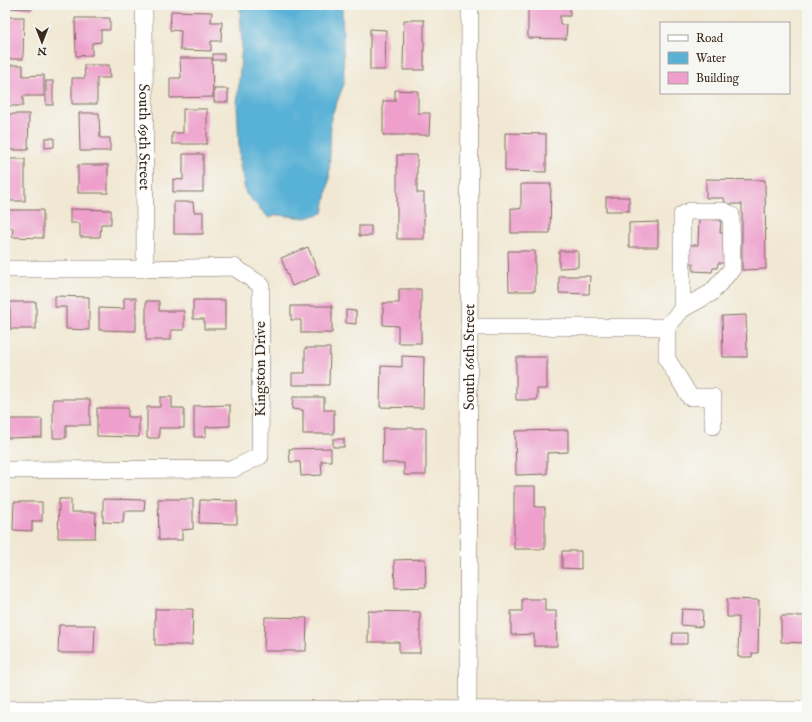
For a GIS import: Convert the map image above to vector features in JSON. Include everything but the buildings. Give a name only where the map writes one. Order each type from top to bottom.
[{"type":"street","name":"South 69th Street","points":[[144,5],[145,269]]},
{"type":"street","name":"South 66th Street","points":[[468,709],[470,5]]},
{"type":"street","points":[[682,309],[682,215],[690,211],[724,211],[731,215],[732,269],[711,293],[682,309],[667,327],[667,359],[690,397],[713,397],[713,426]]},
{"type":"street","name":"Kingston Drive","points":[[5,269],[145,269],[234,267],[260,286],[260,456],[233,469],[5,470]]},
{"type":"street","points":[[469,327],[667,327]]},
{"type":"street","points":[[7,711],[317,713],[468,709],[702,713],[807,710]]},
{"type":"water","points":[[240,5],[342,5],[344,84],[331,117],[329,181],[323,213],[306,218],[278,215],[269,218],[246,194],[240,166],[237,104],[242,46]]}]
